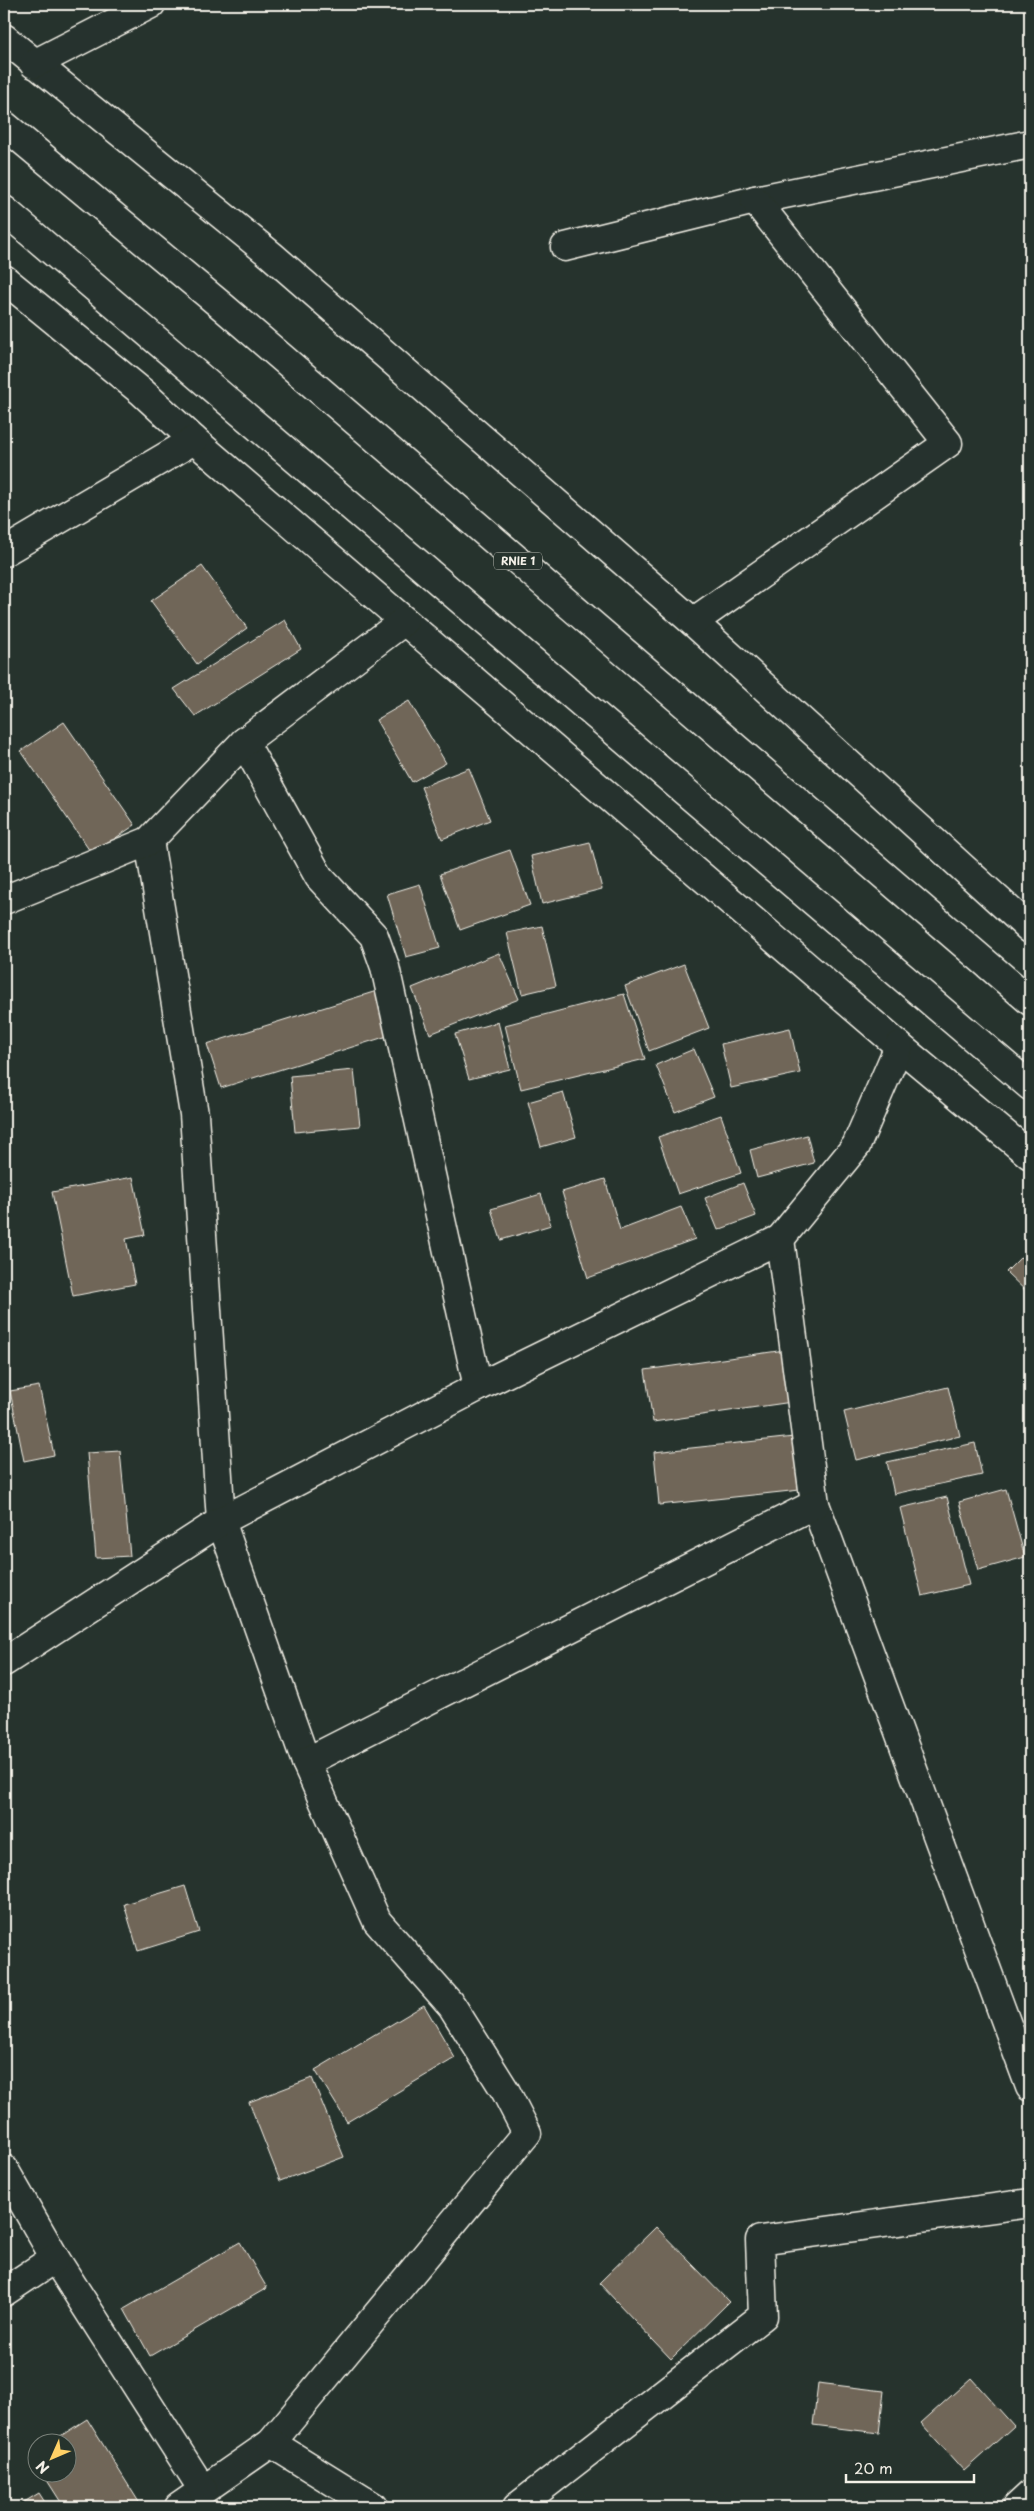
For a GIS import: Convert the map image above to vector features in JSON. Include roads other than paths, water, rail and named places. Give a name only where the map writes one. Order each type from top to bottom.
[{"type":"main road","points":[[34,64],[151,4]]},
{"type":"main road","points":[[4,38],[271,255],[693,622],[1030,929]]},
{"type":"main road","name":"RNIE 1","points":[[4,124],[238,320],[1030,1001]]},
{"type":"main road","points":[[565,247],[755,200],[1030,144]]},
{"type":"main road","points":[[693,622],[948,443],[755,200]]},
{"type":"main road","points":[[4,210],[1030,1086]]},
{"type":"main road","points":[[4,278],[142,392],[194,440],[404,621],[899,1046],[1030,1155]]},
{"type":"main road","points":[[4,552],[194,440]]},
{"type":"main road","points":[[4,900],[148,841],[244,742],[404,621]]},
{"type":"main road","points":[[244,742],[319,877],[374,936],[385,967],[478,1387]]},
{"type":"main road","points":[[148,841],[194,1114],[221,1520],[306,1762],[376,1920],[452,2006],[506,2092],[527,2133],[270,2443],[179,2507]]},
{"type":"main road","points":[[4,1662],[221,1520],[478,1387],[780,1239],[856,1146],[899,1046]]},
{"type":"main road","points":[[780,1239],[815,1504],[1030,2087]]},
{"type":"main road","points":[[306,1762],[815,1504]]},
{"type":"main road","points":[[4,2169],[55,2258],[203,2490]]},
{"type":"main road","points":[[517,2507],[763,2316],[760,2240],[1030,2203]]},
{"type":"main road","points":[[4,2292],[55,2258]]},
{"type":"main road","points":[[270,2443],[374,2507]]},
{"type":"main road","points":[[1016,2507],[1030,2495]]}]
